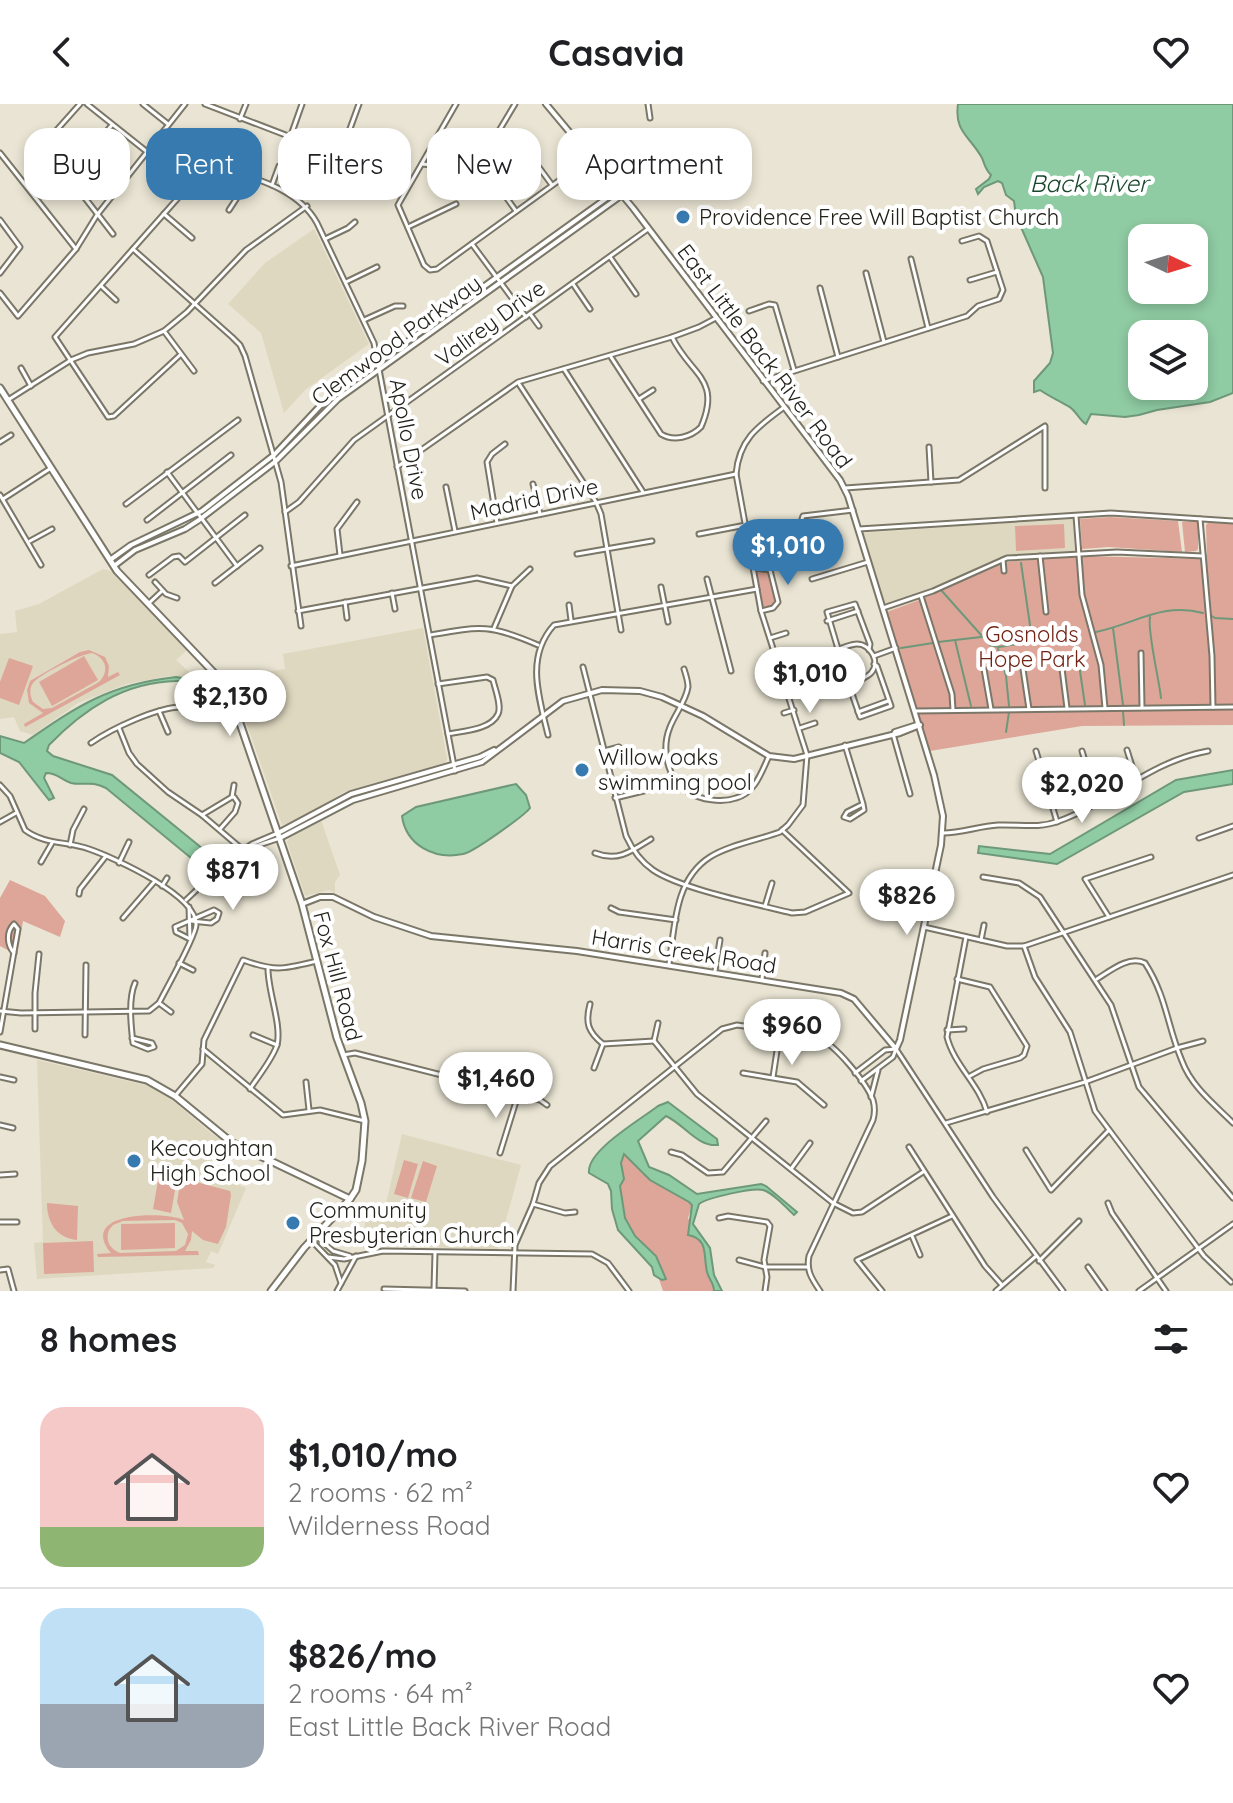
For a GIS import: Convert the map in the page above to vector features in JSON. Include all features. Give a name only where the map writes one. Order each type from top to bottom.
[{"type":"main road","name":"Fox Hill Road","points":[[0,388],[112,563],[222,682],[240,721],[302,904],[343,1055],[365,1121],[359,1179],[350,1199],[313,1238],[271,1291]]},
{"type":"main road","points":[[0,1045],[147,1080],[175,1096],[231,1142],[350,1199]]},
{"type":"street","points":[[60,128],[80,104]]},
{"type":"street","points":[[0,293],[18,316],[76,249],[97,215],[146,152],[87,104]]},
{"type":"street","points":[[143,104],[168,124]]},
{"type":"street","points":[[165,128],[185,104]]},
{"type":"street","points":[[205,104],[278,133]]},
{"type":"street","points":[[240,119],[246,104]]},
{"type":"street","points":[[294,128],[302,104]]},
{"type":"street","points":[[350,128],[359,104]]},
{"type":"street","points":[[456,104],[399,201],[399,211],[426,268],[435,270],[557,181]]},
{"type":"street","points":[[422,164],[432,165],[491,144],[515,104]]},
{"type":"street","name":"East Little Back River Road","points":[[546,104],[564,128]]},
{"type":"street","points":[[648,104],[650,118]]},
{"type":"street","points":[[109,128],[112,125]]},
{"type":"street","points":[[0,153],[76,249]]},
{"type":"street","points":[[272,186],[278,169]]},
{"type":"street","points":[[541,170],[552,185]]},
{"type":"street","points":[[8,400],[71,360],[88,353],[134,344],[164,331],[246,250],[307,206],[294,196],[262,182]]},
{"type":"street","points":[[85,200],[113,234]]},
{"type":"street","points":[[176,200],[55,337],[104,412],[111,417],[180,355]]},
{"type":"street","points":[[229,210],[236,200]]},
{"type":"street","points":[[508,200],[516,211]]},
{"type":"street","name":"Clemwood Parkway","points":[[200,516],[274,455],[320,406],[604,200]]},
{"type":"street","name":"Clemwood Parkway","points":[[112,563],[131,545],[200,516],[276,461],[330,405],[615,200]]},
{"type":"street","name":"East Little Back River Road","points":[[626,200],[845,488],[916,711],[942,807],[943,833],[900,1040],[893,1057],[860,1081]]},
{"type":"street","points":[[407,227],[456,204]]},
{"type":"street","name":"Apollo Drive","points":[[307,206],[374,343],[454,768]]},
{"type":"street","points":[[164,214],[192,238]]},
{"type":"street","points":[[0,220],[20,247],[0,273]]},
{"type":"street","points":[[325,239],[355,222]]},
{"type":"street","name":"Valirey Drive","points":[[285,512],[299,502],[354,440],[648,229]]},
{"type":"street","points":[[763,381],[967,316],[978,306],[999,299],[1003,290],[984,237],[962,241]]},
{"type":"street","points":[[472,244],[539,326]]},
{"type":"street","points":[[133,249],[240,345],[276,461],[301,626]]},
{"type":"street","points":[[610,257],[636,294]]},
{"type":"street","points":[[911,259],[928,328]]},
{"type":"street","points":[[346,282],[377,267]]},
{"type":"street","points":[[970,280],[997,272]]},
{"type":"street","points":[[866,273],[884,342]]},
{"type":"street","points":[[573,284],[590,309]]},
{"type":"street","points":[[101,286],[116,300]]},
{"type":"street","points":[[820,288],[838,357]]},
{"type":"street","points":[[749,311],[775,305],[794,370]]},
{"type":"street","points":[[364,320],[395,306],[403,306]]},
{"type":"street","points":[[397,467],[518,382],[611,357],[699,327],[716,318]]},
{"type":"street","points":[[164,331],[194,371]]},
{"type":"street","points":[[611,357],[666,437],[686,436],[701,427],[708,407],[708,390],[672,337]]},
{"type":"street","points":[[21,368],[31,386]]},
{"type":"street","points":[[564,369],[643,492]]},
{"type":"street","points":[[518,382],[596,502],[621,630]]},
{"type":"street","points":[[639,399],[653,390]]},
{"type":"street","points":[[669,964],[685,884],[695,870],[711,857],[782,830],[803,805],[807,755],[761,611],[736,474],[737,460],[750,433],[783,408]]},
{"type":"street","points":[[126,504],[238,420]]},
{"type":"street","points":[[845,488],[959,480],[1045,426],[1045,488]]},
{"type":"street","points":[[0,442],[11,435]]},
{"type":"street","points":[[497,523],[487,462],[505,444]]},
{"type":"street","points":[[929,447],[931,482]]},
{"type":"street","points":[[147,520],[231,455]]},
{"type":"street","points":[[41,565],[30,541],[1,497],[51,468]]},
{"type":"street","points":[[167,472],[237,566]]},
{"type":"street","name":"Madrid Drive","points":[[291,566],[736,474]]},
{"type":"street","points":[[533,484],[540,514]]},
{"type":"street","points":[[446,487],[455,532]]},
{"type":"street","points":[[341,556],[337,529],[357,502]]},
{"type":"street","points":[[811,543],[805,536],[801,522],[803,516],[853,510]]},
{"type":"street","points":[[859,529],[1111,513],[1233,521]]},
{"type":"street","points":[[149,575],[176,555],[185,562],[245,515]]},
{"type":"street","points":[[1076,516],[1082,595],[1101,665],[1105,708]]},
{"type":"street","points":[[1200,519],[1212,656],[1213,707]]},
{"type":"street","points":[[699,534],[746,525]]},
{"type":"street","points":[[30,541],[52,529]]},
{"type":"street","points":[[577,554],[652,541]]},
{"type":"street","points":[[215,583],[260,548]]},
{"type":"street","points":[[883,608],[921,596],[1003,560],[1117,552],[1203,556]]},
{"type":"street","points":[[1040,556],[1046,612]]},
{"type":"street","points":[[1003,560],[1004,571]]},
{"type":"street","points":[[812,579],[868,562]]},
{"type":"street","points":[[755,568],[770,570],[778,602],[773,608],[761,611]]},
{"type":"street","points":[[494,628],[512,586],[530,569]]},
{"type":"street","points":[[298,611],[477,578],[512,586]]},
{"type":"street","points":[[707,579],[731,671]]},
{"type":"street","points":[[155,582],[162,591],[177,598]]},
{"type":"street","points":[[661,587],[668,622]]},
{"type":"street","points":[[548,735],[535,667],[539,645],[554,625],[757,589]]},
{"type":"street","points":[[148,604],[162,591]]},
{"type":"street","points":[[392,593],[395,609]]},
{"type":"street","points":[[921,596],[952,694],[953,710]]},
{"type":"street","points":[[345,602],[347,618]]},
{"type":"street","points":[[869,650],[870,644],[854,603],[827,612],[827,621],[838,649],[859,644],[874,656],[870,674],[850,686],[862,718],[890,708],[874,664]]},
{"type":"street","points":[[569,605],[571,620]]},
{"type":"street","points":[[827,621],[858,611]]},
{"type":"street","points":[[430,635],[477,627],[494,628],[539,645]]},
{"type":"street","points":[[770,638],[786,633]]},
{"type":"street","points":[[874,656],[896,648]]},
{"type":"street","points":[[1141,653],[1142,707]]},
{"type":"street","points":[[1061,661],[1067,708]]},
{"type":"street","points":[[583,667],[615,798],[633,851],[650,868],[685,884],[792,913],[805,912],[849,893],[782,830]]},
{"type":"street","points":[[684,669],[688,686],[666,743],[667,758],[676,783],[693,795],[711,800],[735,799],[755,784],[769,756]]},
{"type":"street","points":[[984,669],[991,709]]},
{"type":"street","points":[[1023,669],[1029,709]]},
{"type":"street","points":[[438,684],[487,677],[495,685],[499,710],[496,716],[480,727],[448,734]]},
{"type":"street","points":[[785,683],[801,677]]},
{"type":"street","points":[[183,900],[243,850],[279,835],[351,794],[454,768],[497,750],[563,701],[589,693],[609,689],[640,691],[680,705],[769,756],[788,759],[920,725]]},
{"type":"street","points":[[91,743],[159,711],[187,707],[240,721]]},
{"type":"street","points":[[916,711],[1233,707]]},
{"type":"street","points":[[784,713],[794,710]]},
{"type":"street","points":[[159,711],[168,732]]},
{"type":"street","points":[[800,728],[815,723]]},
{"type":"street","points":[[119,728],[137,764],[243,850]]},
{"type":"street","points":[[893,734],[910,794]]},
{"type":"street","points":[[845,745],[863,804],[864,810],[850,819],[844,817],[847,812],[863,804]]},
{"type":"street","points":[[604,751],[619,747]]},
{"type":"street","points":[[1127,750],[1136,779]]},
{"type":"street","points":[[1036,751],[1057,822]]},
{"type":"street","points":[[1082,751],[1097,801]]},
{"type":"street","points":[[943,833],[960,833],[994,825],[1033,827],[1057,822],[1172,760],[1208,751]]},
{"type":"street","points":[[615,798],[676,783]]},
{"type":"street","points":[[0,785],[10,796],[25,830],[52,843],[88,849],[106,856],[155,881],[183,900],[194,921],[179,963],[159,1003],[149,1011],[3,1011]]},
{"type":"street","points":[[202,815],[232,797],[234,785]]},
{"type":"street","points":[[220,830],[237,809],[238,803],[232,797]]},
{"type":"street","points":[[70,845],[73,830],[84,809]]},
{"type":"street","points":[[0,822],[16,813]]},
{"type":"street","points":[[1199,838],[1233,826]]},
{"type":"street","points":[[595,853],[611,858],[633,851],[651,839]]},
{"type":"street","points":[[119,863],[129,842]]},
{"type":"street","points":[[41,862],[52,843]]},
{"type":"street","points":[[79,894],[106,856]]},
{"type":"street","points":[[1109,917],[1085,879],[1151,857]]},
{"type":"street","points":[[924,927],[1007,946],[1024,946],[1233,875]]},
{"type":"street","points":[[983,877],[1011,881],[1034,891],[1065,932],[1115,1013],[1142,1092],[1233,1198]]},
{"type":"street","points":[[162,886],[167,878]]},
{"type":"street","points":[[123,918],[155,881]]},
{"type":"street","points":[[765,906],[772,883]]},
{"type":"street","name":"Harris Creek Road","points":[[302,904],[331,896],[375,918],[431,936],[669,964],[847,995],[862,1007],[896,1049],[993,1197],[1063,1291]]},
{"type":"street","points":[[611,908],[619,912],[676,920]]},
{"type":"street","points":[[190,939],[175,929],[214,910],[219,913],[213,923],[194,921]]},
{"type":"street","points":[[0,1032],[3,1011],[14,953],[18,929],[14,924],[10,928],[9,946],[14,953]]},
{"type":"street","points":[[981,940],[984,925]]},
{"type":"street","points":[[966,937],[947,1030],[953,1052],[983,1100],[987,1112]]},
{"type":"street","points":[[715,971],[720,940]]},
{"type":"street","points":[[1024,946],[1035,977],[1070,1032],[1095,1111],[1199,1250],[1231,1282]]},
{"type":"street","points":[[762,979],[765,953]]},
{"type":"street","points":[[35,1029],[39,954]]},
{"type":"street","points":[[175,1096],[202,1064],[204,1040],[243,960],[268,969],[317,961]]},
{"type":"street","points":[[1096,979],[1132,960],[1142,961],[1164,999],[1188,1075],[1233,1123]]},
{"type":"street","points":[[179,963],[193,970]]},
{"type":"street","points":[[85,1035],[86,965]]},
{"type":"street","points":[[250,1089],[277,1045],[278,1033],[268,985],[268,969]]},
{"type":"street","points":[[957,979],[990,987],[1027,1046],[1020,1058],[983,1069],[969,1077]]},
{"type":"street","points":[[132,1038],[151,1042],[154,1047],[137,1046],[132,1038],[132,990],[135,983]]},
{"type":"street","points":[[159,1003],[171,1012]]},
{"type":"street","points":[[590,1004],[587,1018],[589,1030],[603,1044],[654,1041]]},
{"type":"street","points":[[654,1041],[658,1023]]},
{"type":"street","points":[[513,1291],[514,1253],[539,1183],[550,1166],[730,1026],[780,1031],[829,1042],[871,1097]]},
{"type":"street","points":[[947,1030],[964,1029]]},
{"type":"street","points":[[773,1077],[780,1031]]},
{"type":"street","points":[[253,1035],[277,1045]]},
{"type":"street","points":[[654,1041],[697,1094],[833,1203],[853,1213],[862,1212],[923,1172]]},
{"type":"street","points":[[946,1123],[1085,1082],[1203,1041]]},
{"type":"street","points":[[594,1068],[603,1044]]},
{"type":"street","points":[[203,1049],[283,1115],[309,1110],[327,1111],[351,1120],[365,1121]]},
{"type":"street","points":[[854,1074],[885,1050],[896,1049]]},
{"type":"street","points":[[343,1055],[355,1053],[540,1100],[547,1105]]},
{"type":"street","points":[[467,1081],[471,1065]]},
{"type":"street","name":"East Little Back River Road","points":[[807,1267],[809,1256],[873,1120],[875,1111],[871,1097],[880,1067]]},
{"type":"street","points":[[743,1073],[773,1077],[803,1086],[816,1101],[824,1105]]},
{"type":"street","points":[[0,1077],[14,1080]]},
{"type":"street","points":[[306,1082],[309,1110]]},
{"type":"street","points":[[500,1153],[518,1095]]},
{"type":"street","points":[[671,1152],[682,1155],[702,1171],[715,1174],[729,1167],[766,1121]]},
{"type":"street","points":[[0,1125],[13,1128]]},
{"type":"street","points":[[1026,1150],[1051,1190],[1109,1130]]},
{"type":"street","points":[[790,1170],[810,1143]]},
{"type":"street","points":[[909,1147],[985,1266],[1002,1285]]},
{"type":"street","points":[[0,1175],[15,1174]]},
{"type":"street","points":[[1108,1203],[1166,1291]]},
{"type":"street","points":[[533,1204],[565,1213],[575,1212]]},
{"type":"street","points":[[719,1218],[728,1216],[767,1222],[771,1229],[764,1260],[765,1291]]},
{"type":"street","points":[[882,1291],[857,1260],[952,1216]]},
{"type":"street","points":[[1039,1261],[1079,1221]]},
{"type":"street","points":[[0,1222],[17,1222]]},
{"type":"street","points":[[1139,1291],[1233,1224]]},
{"type":"street","points":[[912,1236],[920,1255]]},
{"type":"street","points":[[313,1238],[330,1249],[350,1256],[378,1251],[599,1255],[629,1291]]},
{"type":"street","points":[[313,1238],[337,1268],[341,1283]]},
{"type":"street","points":[[434,1291],[435,1253]]},
{"type":"street","points":[[328,1257],[341,1260],[350,1256]]},
{"type":"street","points":[[337,1291],[356,1256]]},
{"type":"street","points":[[996,1291],[1035,1257]]},
{"type":"street","points":[[739,1260],[765,1267],[807,1267],[820,1291]]},
{"type":"street","points":[[1088,1267],[1105,1291]]},
{"type":"street","points":[[0,1270],[8,1269],[14,1291]]},
{"type":"street","points":[[384,1289],[465,1291]]},
{"type":"shaded area","points":[[314,229],[369,344],[305,390],[284,413],[261,333],[228,304],[265,263]]},
{"type":"shaded area","points":[[1073,518],[1075,556],[1007,563],[887,612],[863,533]]},
{"type":"shaded area","points":[[103,569],[111,571],[187,650],[176,660],[189,672],[210,674],[215,680],[169,676],[127,684],[78,703],[33,735],[20,731],[14,717],[0,719],[0,634],[17,632],[15,611],[39,604]]},
{"type":"shaded area","points":[[423,628],[447,759],[445,763],[344,792],[298,820],[282,825],[238,699],[225,678],[285,669],[283,654]]},
{"type":"shaded area","points":[[321,820],[340,875],[335,882],[335,893],[329,890],[305,896],[287,842],[290,837]]},
{"type":"shaded area","name":"Kecoughtan High School","points":[[37,1060],[150,1086],[171,1099],[212,1134],[234,1147],[220,1175],[246,1188],[218,1254],[211,1251],[206,1262],[215,1265],[213,1268],[37,1279],[34,1243],[43,1242]]},
{"type":"shaded area","points":[[402,1134],[521,1165],[498,1249],[380,1246],[363,1249],[366,1211],[384,1212]]},
{"type":"green space","points":[[1110,517],[1178,521],[1182,552],[1109,547],[1082,549],[1080,519]]},
{"type":"green space","points":[[1182,522],[1198,522],[1198,549],[1185,552]]},
{"type":"green space","name":"Gosnolds Hope Park","points":[[1208,523],[1233,523],[1233,725],[1082,726],[930,751],[887,612],[1007,562],[1081,556],[1207,559]]},
{"type":"green space","points":[[1064,524],[1065,548],[1016,551],[1015,526]]},
{"type":"green space","points":[[755,568],[770,570],[778,602],[775,607],[761,611]]},
{"type":"green space","points":[[89,650],[105,657],[109,666],[108,677],[118,672],[120,675],[25,727],[24,724],[43,713],[29,703],[27,690],[30,681],[80,652]],"holes":[[[92,653],[105,665],[105,674],[99,682],[52,708],[43,709],[33,702],[30,690],[37,679],[79,657]]]},
{"type":"green space","points":[[84,656],[98,680],[52,706],[39,682]]},
{"type":"green space","points":[[9,658],[33,666],[19,705],[0,698],[0,682]]},
{"type":"green space","points":[[10,880],[45,896],[65,921],[60,937],[23,921],[17,955],[0,946],[0,898]]},
{"type":"green space","points":[[668,1102],[717,1139],[718,1145],[698,1140],[666,1116],[638,1141],[649,1167],[623,1151],[663,1176],[692,1205],[688,1218],[704,1245],[707,1273],[714,1291],[663,1291],[654,1269],[618,1230],[608,1184],[589,1173],[590,1164],[605,1146],[658,1106]]},
{"type":"green space","points":[[404,1160],[418,1164],[408,1198],[394,1194]]},
{"type":"green space","points":[[423,1161],[437,1166],[426,1202],[411,1198]]},
{"type":"green space","points":[[161,1164],[179,1168],[171,1213],[153,1209]]},
{"type":"green space","points":[[181,1178],[230,1191],[226,1227],[218,1244],[203,1240],[192,1231],[185,1251],[198,1251],[199,1255],[98,1257],[97,1254],[111,1253],[104,1239],[105,1229],[114,1222],[143,1215],[184,1220],[177,1202]],"holes":[[[175,1220],[182,1223],[188,1234],[185,1245],[176,1251],[120,1253],[108,1241],[109,1230],[123,1221]]]},
{"type":"green space","points":[[47,1203],[78,1206],[77,1240],[63,1236],[54,1228]]},
{"type":"green space","points":[[175,1223],[175,1248],[121,1250],[121,1224]]},
{"type":"green space","points":[[93,1241],[94,1272],[44,1274],[43,1243]]},
{"type":"water","name":"Back River","points":[[958,104],[1233,104],[1233,393],[1210,402],[1139,415],[1091,414],[1086,424],[1068,406],[1040,390],[1034,392],[1034,381],[1050,363],[1053,353],[1043,277],[1016,216],[1014,201],[1006,195],[1002,183],[998,181],[984,187],[978,194],[976,189],[991,175],[958,121]]},
{"type":"water","points":[[176,677],[209,682],[158,683],[122,692],[76,720],[49,745],[47,751],[53,756],[112,775],[219,862],[208,872],[106,788],[96,784],[71,783],[46,773],[44,778],[54,798],[49,800],[19,762],[0,753],[0,736],[24,743],[78,708],[113,691]]},
{"type":"water","points":[[1233,770],[1233,784],[1184,792],[1057,864],[978,853],[979,846],[1050,854],[1176,780]]},
{"type":"water","points":[[516,784],[526,795],[530,808],[498,834],[463,854],[442,855],[423,848],[409,835],[405,826],[402,816],[416,807]]},
{"type":"water","points":[[668,1102],[717,1139],[718,1145],[697,1139],[666,1116],[638,1141],[649,1167],[669,1175],[697,1194],[761,1184],[797,1212],[794,1215],[771,1194],[758,1189],[699,1204],[693,1224],[710,1248],[714,1275],[722,1291],[714,1291],[702,1244],[688,1235],[692,1205],[689,1202],[650,1180],[624,1154],[621,1163],[624,1179],[620,1186],[625,1218],[635,1236],[656,1256],[666,1279],[662,1280],[654,1275],[652,1267],[618,1230],[608,1184],[589,1173],[590,1164],[605,1146],[658,1106]]},
{"type":"waterway","points":[[1021,563],[1031,632],[1036,639]]},
{"type":"waterway","points":[[941,590],[990,645],[999,647],[1063,636]]},
{"type":"waterway","points":[[1096,632],[1161,612],[1188,610],[1203,613]]},
{"type":"waterway","points":[[1210,615],[1233,619]]},
{"type":"waterway","points":[[1150,617],[1161,698]]},
{"type":"waterway","points":[[1113,628],[1123,705]]},
{"type":"waterway","points":[[938,642],[981,637]]},
{"type":"waterway","points":[[955,640],[971,706]]},
{"type":"waterway","points":[[901,648],[933,643]]},
{"type":"waterway","points":[[1076,644],[1085,705]]},
{"type":"waterway","points":[[998,649],[1006,676],[1009,706]]},
{"type":"waterway","points":[[1123,711],[1124,725]]},
{"type":"waterway","points":[[1006,732],[1009,712]]},
{"type":"place","name":"Providence Free Will Baptist Church","points":[[683,217]]},
{"type":"place","name":"Willow oaks swimming pool","points":[[582,770]]},
{"type":"place","name":"Kecoughtan High School","points":[[134,1161]]},
{"type":"place","name":"Community Presbyterian Church","points":[[293,1223]]}]
